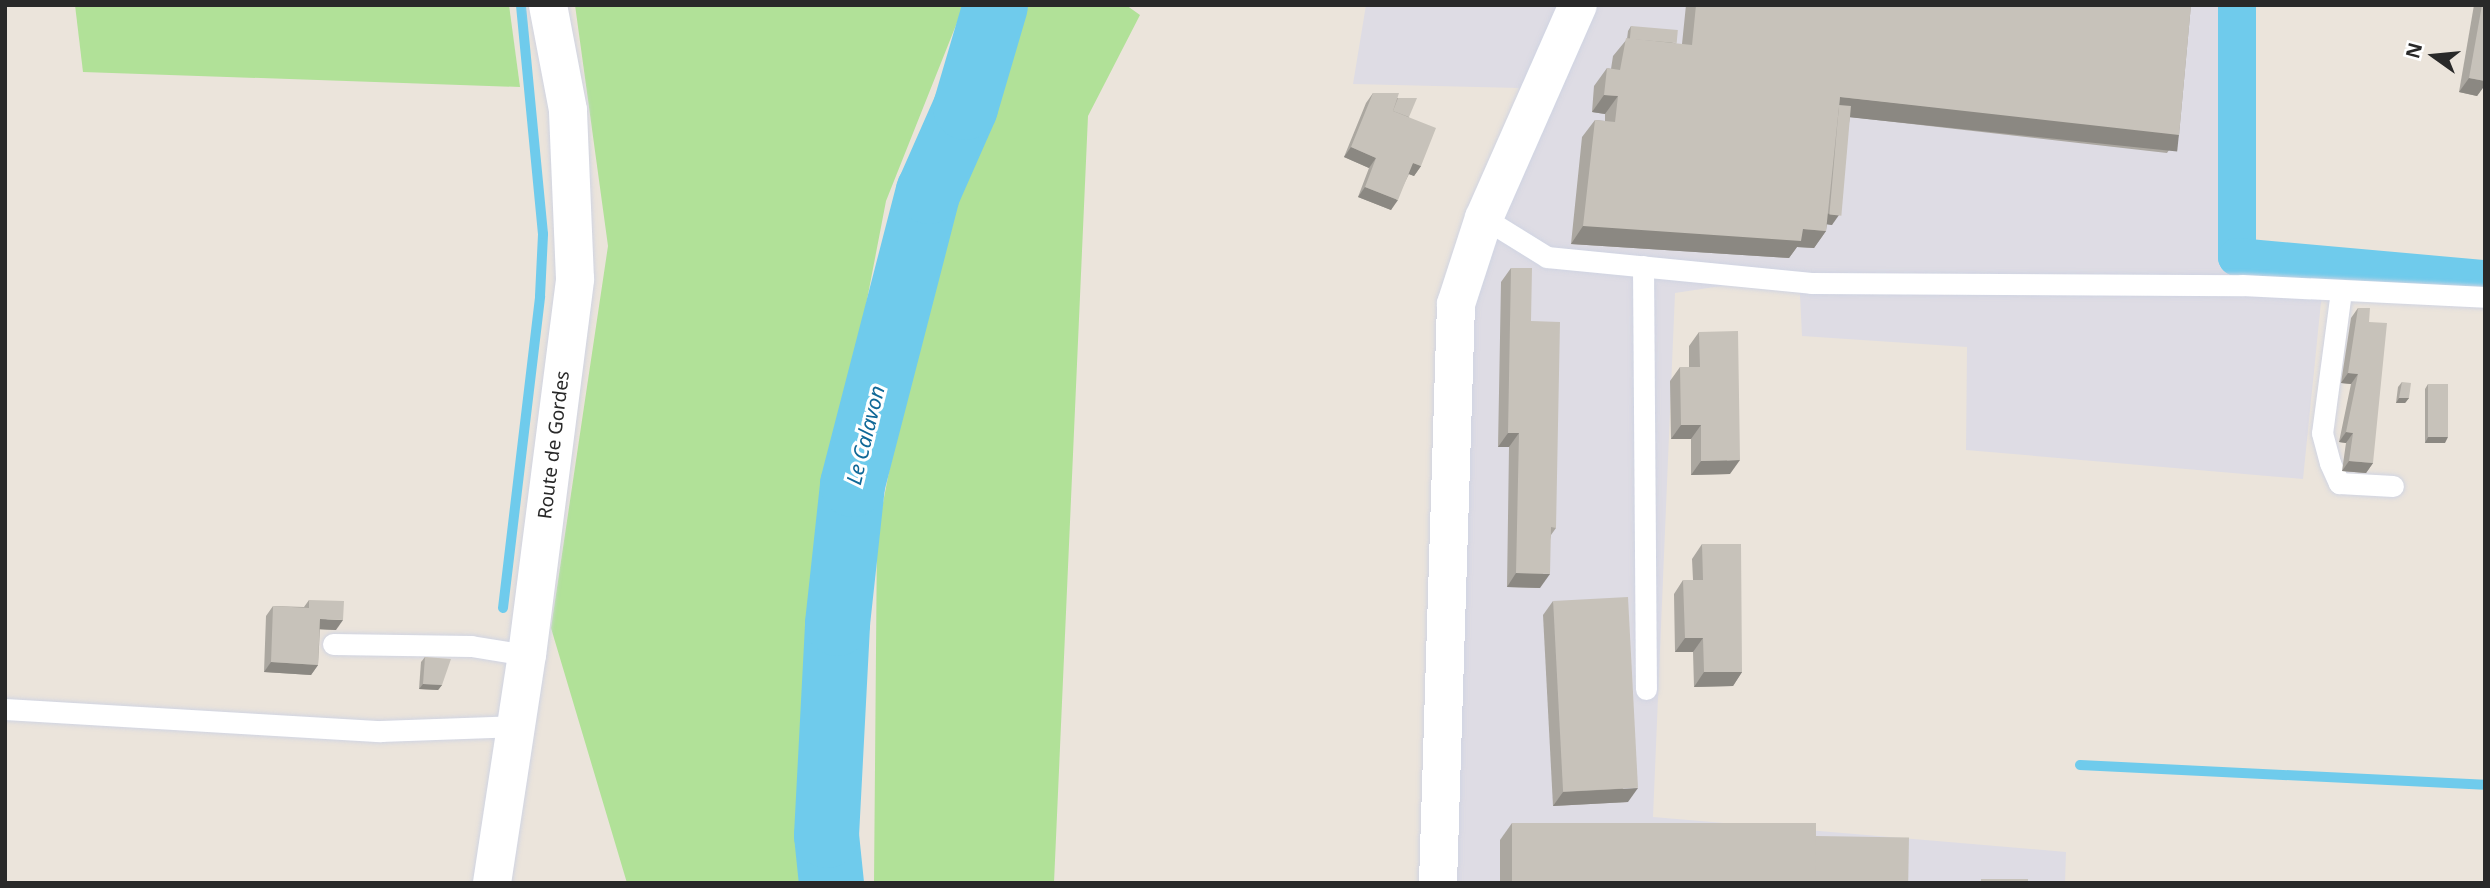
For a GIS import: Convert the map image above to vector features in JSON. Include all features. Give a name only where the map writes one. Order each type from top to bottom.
[{"type":"street","name":"Route de Gordes","points":[[492,883],[527,655],[575,279],[568,110],[548,5]]},
{"type":"street","points":[[1438,883],[1456,304],[1484,218],[1578,5]]},
{"type":"lane","points":[[1484,218],[1547,257],[1811,283],[2242,285],[2485,297]]},
{"type":"lane","points":[[1643,266],[1646,689]]},
{"type":"lane","points":[[2341,291],[2322,433],[2339,483],[2392,486]]},
{"type":"lane","points":[[333,644],[471,646],[527,655]]},
{"type":"lane","points":[[5,709],[380,731],[515,726]]},
{"type":"shaded area","points":[[1366,5],[2229,5],[2231,265],[2324,273],[2303,479],[1966,450],[1967,347],[1802,336],[1799,274],[1675,293],[1653,817],[2066,852],[2065,883],[1457,883],[1473,300],[1519,88],[1353,84]]},
{"type":"green space","points":[[75,5],[509,5],[520,87],[83,72]]},
{"type":"green space","points":[[575,5],[964,5],[886,201],[817,560],[806,883],[627,883],[551,628],[608,246]]},
{"type":"green space","points":[[1025,5],[1126,5],[1140,15],[1088,116],[1054,883],[874,883],[877,534],[937,223]]},
{"type":"building","points":[[1696,5],[2191,5],[2179,135],[1840,97],[1826,231],[1803,229],[1801,241],[1583,226],[1595,120],[1615,122],[1618,96],[1604,95],[1607,68],[1620,70],[1626,38],[1692,45]]},
{"type":"building","points":[[2482,5],[2485,5],[2485,81],[2469,78]]},
{"type":"building","points":[[1631,26],[1678,30],[1677,43],[1630,39]]},
{"type":"building","points":[[1373,93],[1399,93],[1393,111],[1436,128],[1421,166],[1413,163],[1398,200],[1365,187],[1376,158],[1351,147]]},
{"type":"building","points":[[1398,98],[1417,98],[1409,117],[1393,111]]},
{"type":"building","points":[[1839,105],[1851,106],[1841,216],[1829,215]]},
{"type":"building","points":[[1511,268],[1532,268],[1531,321],[1560,322],[1556,528],[1551,527],[1550,574],[1516,573],[1519,433],[1508,433]]},
{"type":"building","points":[[2358,308],[2370,308],[2369,322],[2387,323],[2373,463],[2349,461],[2353,433],[2346,432],[2358,374],[2348,373]]},
{"type":"building","points":[[1738,331],[1740,460],[1701,461],[1701,425],[1681,425],[1680,367],[1700,367],[1699,332]]},
{"type":"building","points":[[2402,382],[2411,383],[2409,398],[2399,398]]},
{"type":"building","points":[[2428,384],[2448,384],[2448,437],[2428,437]]},
{"type":"building","points":[[1702,544],[1741,544],[1742,672],[1704,672],[1703,638],[1685,638],[1683,580],[1703,580]]},
{"type":"building","points":[[1628,597],[1638,788],[1563,792],[1553,601]]},
{"type":"building","points":[[309,600],[344,601],[343,620],[320,619],[318,665],[271,662],[273,606],[309,608]]},
{"type":"building","points":[[425,657],[451,659],[442,685],[423,684]]},
{"type":"building","points":[[1512,823],[1816,823],[1816,883],[1512,883]]},
{"type":"building","points":[[1816,836],[1909,838],[1908,883],[1815,883]]},
{"type":"building","points":[[1981,879],[2028,879],[2028,883],[1981,883]]},
{"type":"waterway","points":[[503,608],[540,296],[543,234],[521,5]]},
{"type":"waterway","name":"Le Calavon","points":[[831,883],[826,835],[837,623],[852,484],[928,191],[965,107],[995,5]]},
{"type":"waterway","points":[[2237,5],[2237,257],[2485,279]]},
{"type":"waterway","points":[[2080,765],[2485,785]]}]
